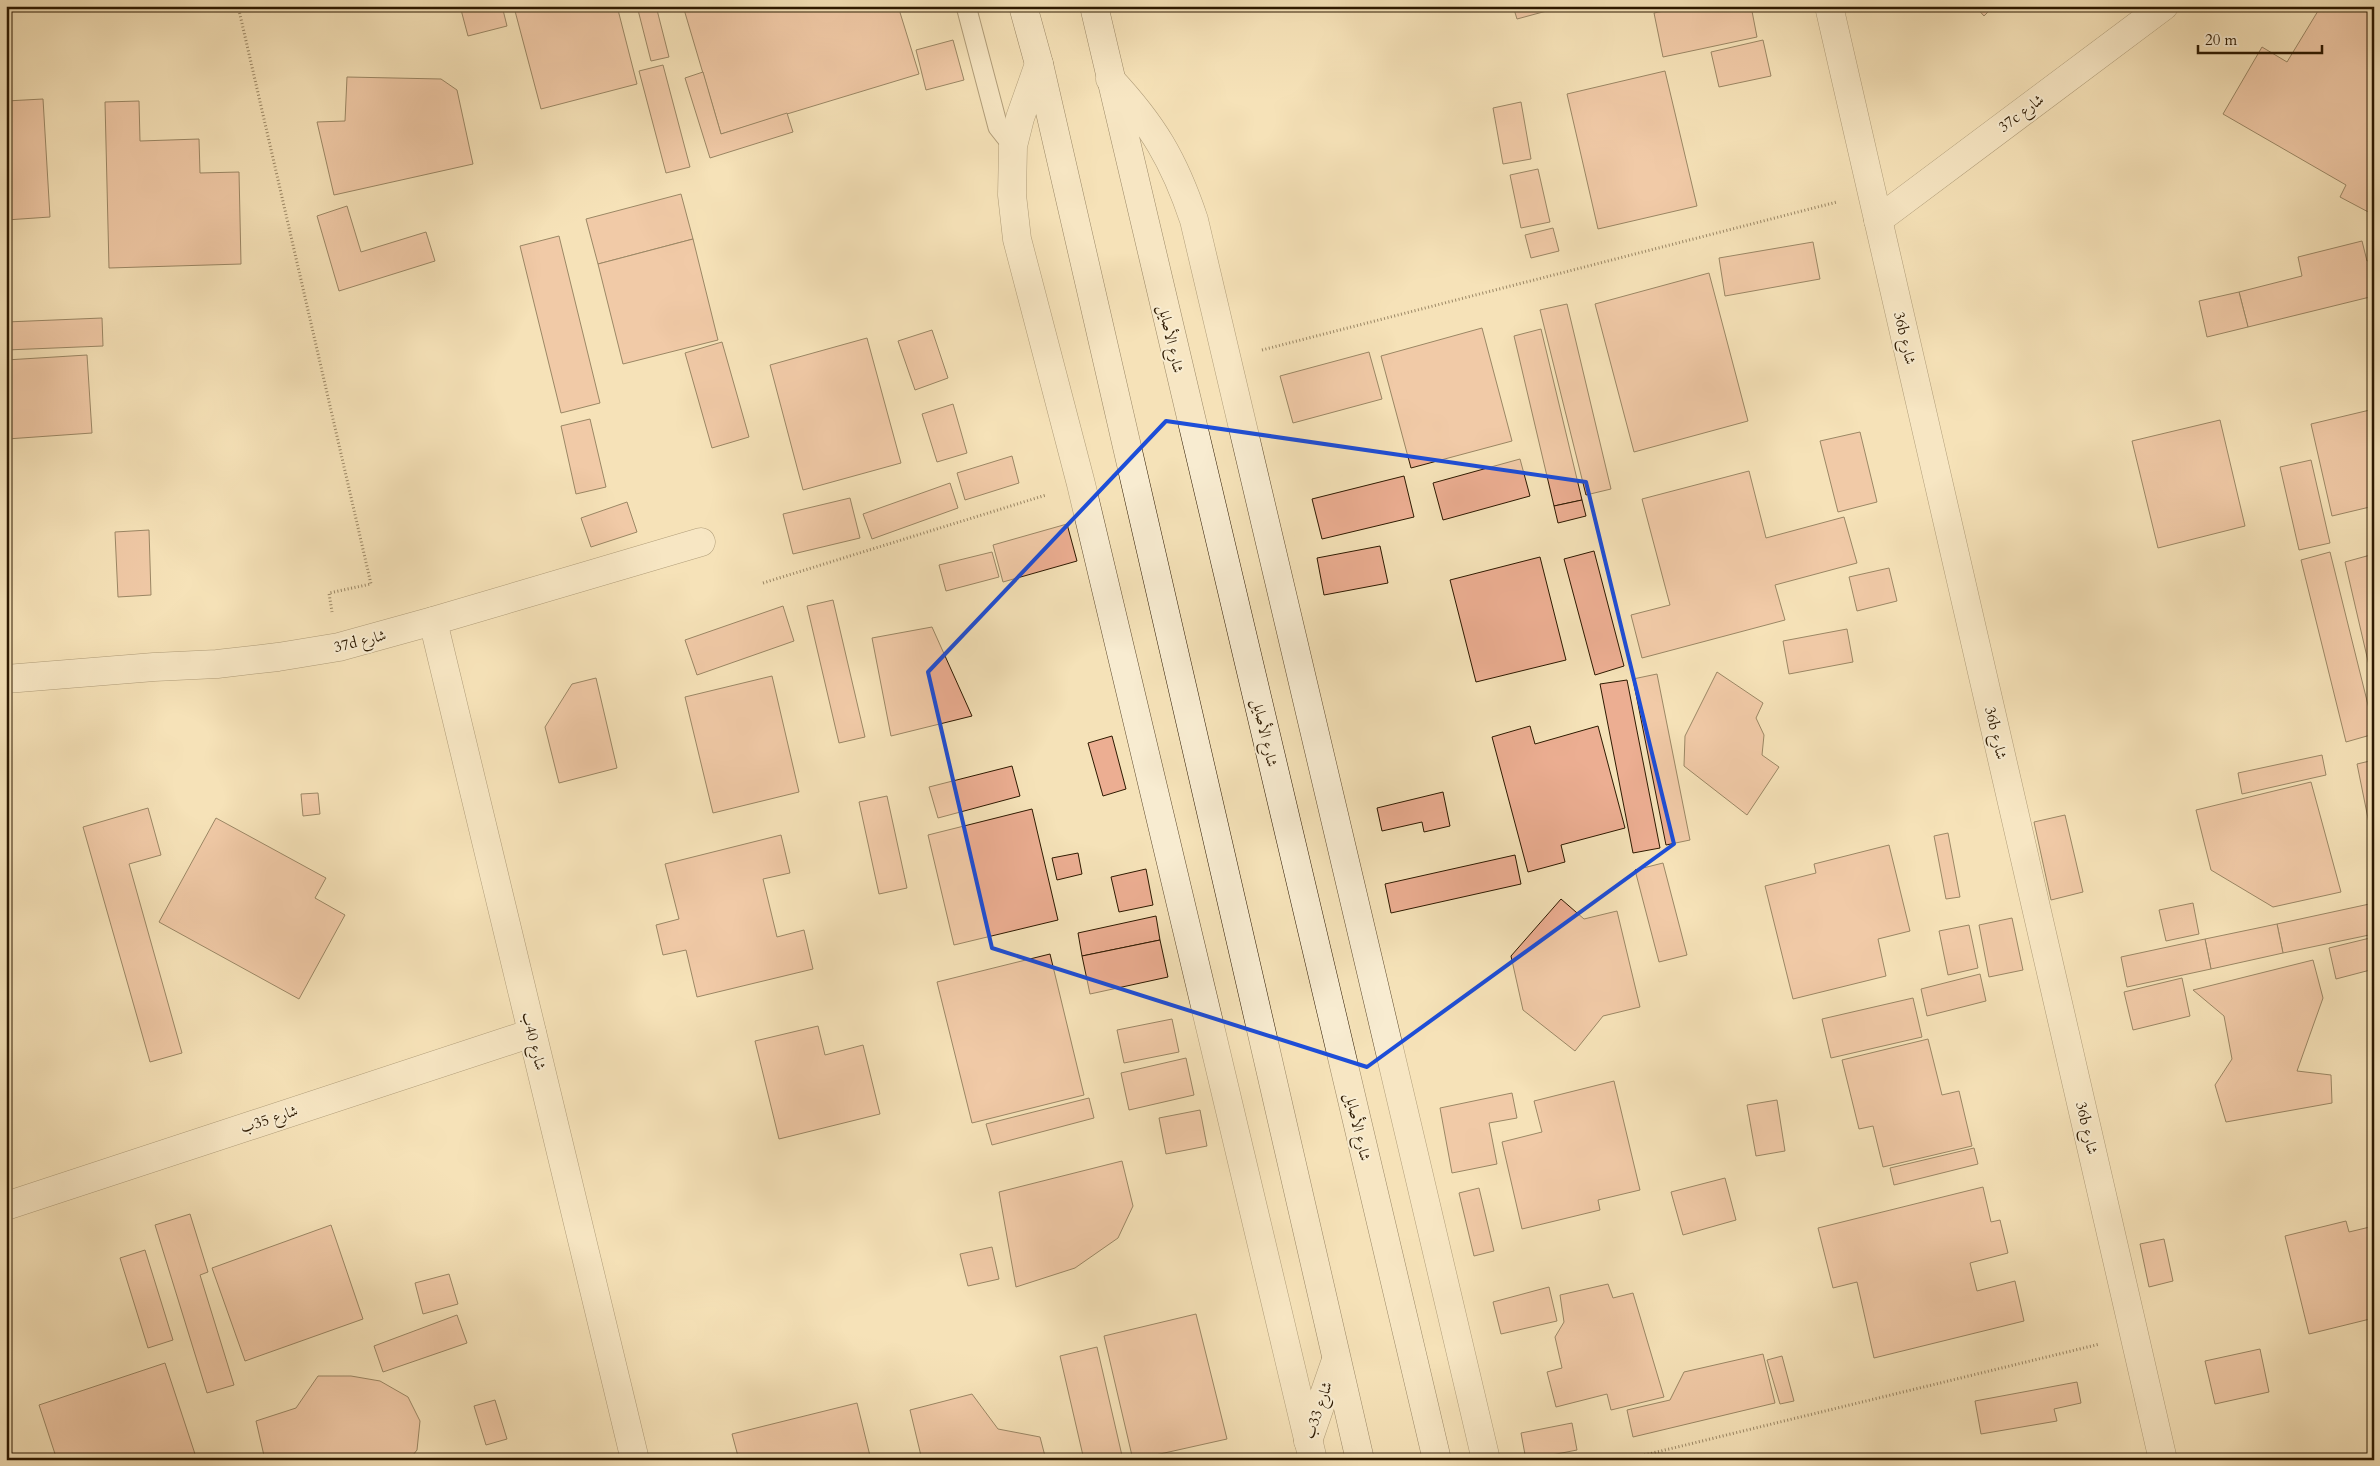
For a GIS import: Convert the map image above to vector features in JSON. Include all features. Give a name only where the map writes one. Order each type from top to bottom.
[{"type":"street","points":[[1023,6],[1039,64],[1360,1460]]},
{"type":"street","name":"شارع الأصايل","points":[[1094,6],[1437,1460]]},
{"type":"street","name":"36b شارع","points":[[1829,6],[2163,1460]]},
{"type":"street","name":"37c شارع","points":[[1878,220],[2164,6]]},
{"type":"street","points":[[1039,64],[1012,146],[1012,195],[1017,239],[1081,484],[1306,1454]]},
{"type":"street","points":[[1110,79],[1136,108],[1172,161],[1194,220],[1486,1460]]},
{"type":"street","name":"37d شارع","points":[[6,679],[154,666],[216,664],[278,657],[339,646],[433,621],[702,542]]},
{"type":"street","name":"شارع 40ب","points":[[433,621],[634,1460]]},
{"type":"street","name":"شارع 35ب","points":[[6,1206],[532,1033]]},
{"type":"street","name":"شارع 33ب","points":[[1306,1454],[1336,1360]]},
{"type":"lane","points":[[966,6],[998,127],[1012,146]]},
{"type":"path","points":[[238,6],[372,584],[329,593],[339,646]]},
{"type":"path","points":[[1227,359],[1871,193]]},
{"type":"path","points":[[763,583],[1081,484]]},
{"type":"path","points":[[1624,1460],[2135,1336]]},
{"type":"highlighted area","points":[[1166,421],[1586,482],[1674,844],[1367,1067],[992,948],[928,672]]},
{"type":"building","points":[[460,6],[502,6],[507,26],[468,36]]},
{"type":"building","points":[[533,6],[617,6],[637,84],[541,109],[515,11]]},
{"type":"building","points":[[637,6],[656,6],[669,57],[651,61]]},
{"type":"building","points":[[683,6],[898,6],[919,74],[721,134]]},
{"type":"building","points":[[1513,6],[1565,6],[1517,19]]},
{"type":"building","points":[[1688,6],[1751,6],[1757,37],[1663,57],[1654,13]]},
{"type":"building","points":[[1975,6],[1994,6],[1984,16]]},
{"type":"building","points":[[2321,6],[2374,6],[2374,215],[2340,197],[2346,185],[2223,114],[2262,47],[2287,62]]},
{"type":"building","points":[[953,40],[964,80],[926,90],[916,50]]},
{"type":"building","points":[[1763,40],[1771,76],[1719,87],[1711,52]]},
{"type":"building","points":[[663,65],[690,167],[666,173],[639,71]]},
{"type":"building","points":[[1665,71],[1697,206],[1598,229],[1567,94]]},
{"type":"building","points":[[703,72],[721,134],[787,113],[793,132],[710,158],[685,78]]},
{"type":"building","points":[[347,77],[441,79],[457,90],[473,164],[334,195],[317,122],[345,121]]},
{"type":"building","points":[[43,99],[50,217],[6,220],[6,101]]},
{"type":"building","points":[[139,101],[140,141],[199,139],[200,173],[239,172],[241,264],[109,268],[105,102]]},
{"type":"building","points":[[1521,102],[1531,159],[1503,164],[1493,108]]},
{"type":"building","points":[[1538,169],[1550,222],[1521,228],[1510,175]]},
{"type":"building","points":[[681,194],[693,239],[598,264],[586,219]]},
{"type":"building","points":[[347,206],[361,252],[426,232],[435,261],[339,291],[317,216]]},
{"type":"building","points":[[1553,228],[1559,251],[1531,258],[1525,235]]},
{"type":"building","points":[[559,236],[600,403],[561,413],[520,246]]},
{"type":"building","points":[[693,239],[718,340],[623,364],[598,264]]},
{"type":"building","points":[[2362,241],[2367,261],[2374,259],[2374,296],[2248,327],[2239,292],[2302,276],[2298,257]]},
{"type":"building","points":[[1813,242],[1820,279],[1725,296],[1719,258]]},
{"type":"building","points":[[1709,273],[1748,421],[1634,452],[1595,304]]},
{"type":"building","points":[[2239,292],[2248,327],[2207,337],[2199,301]]},
{"type":"building","points":[[1567,304],[1611,489],[1586,495],[1540,310]]},
{"type":"building","points":[[102,318],[103,346],[6,350],[6,322]]},
{"type":"building","points":[[1482,328],[1512,441],[1411,468],[1381,356]]},
{"type":"building","points":[[1541,329],[1582,500],[1554,506],[1514,336]]},
{"type":"building","points":[[932,330],[948,378],[915,390],[898,341]]},
{"type":"building","points":[[867,338],[901,463],[803,490],[770,365]]},
{"type":"building","points":[[722,342],[749,437],[712,448],[685,353]]},
{"type":"building","points":[[1369,352],[1382,399],[1293,423],[1280,376]]},
{"type":"building","points":[[87,355],[92,433],[7,439],[6,360]]},
{"type":"building","points":[[953,404],[967,453],[937,462],[922,414]]},
{"type":"building","points":[[2374,409],[2374,506],[2332,516],[2311,424]]},
{"type":"building","points":[[590,419],[606,487],[576,494],[561,426]]},
{"type":"building","points":[[2220,420],[2245,526],[2158,548],[2132,441]]},
{"type":"building","points":[[1860,432],[1877,502],[1838,512],[1820,441]]},
{"type":"building","points":[[1012,456],[1019,483],[965,500],[957,473]]},
{"type":"building","points":[[1520,459],[1530,496],[1443,520],[1433,483]]},
{"type":"building","points":[[2311,460],[2330,543],[2299,550],[2280,467]]},
{"type":"building","points":[[1749,471],[1766,538],[1844,517],[1857,563],[1775,585],[1785,620],[1642,658],[1631,615],[1670,605],[1642,499]]},
{"type":"building","points":[[1404,476],[1414,517],[1322,539],[1312,499]]},
{"type":"building","points":[[950,483],[958,508],[872,539],[863,514]]},
{"type":"building","points":[[850,498],[860,538],[793,554],[783,514]]},
{"type":"building","points":[[1582,500],[1586,516],[1558,523],[1554,506]]},
{"type":"building","points":[[627,502],[637,532],[591,547],[581,518]]},
{"type":"building","points":[[1067,524],[1077,561],[1003,582],[993,545]]},
{"type":"building","points":[[149,530],[151,595],[118,597],[115,532]]},
{"type":"building","points":[[1380,546],[1388,583],[1324,595],[1317,558]]},
{"type":"building","points":[[1594,551],[1624,666],[1595,675],[1564,559]]},
{"type":"building","points":[[992,552],[999,577],[946,591],[939,565]]},
{"type":"building","points":[[2330,552],[2374,729],[2374,734],[2346,742],[2301,560]]},
{"type":"building","points":[[2374,554],[2374,687],[2345,562]]},
{"type":"building","points":[[1540,557],[1566,660],[1476,682],[1450,580]]},
{"type":"building","points":[[1889,568],[1897,601],[1857,611],[1849,577]]},
{"type":"building","points":[[833,600],[865,737],[839,743],[807,606]]},
{"type":"building","points":[[783,606],[794,641],[697,675],[685,640]]},
{"type":"building","points":[[932,627],[972,716],[891,736],[872,638]]},
{"type":"building","points":[[1847,629],[1853,662],[1789,674],[1783,641]]},
{"type":"building","points":[[1717,672],[1763,703],[1756,718],[1764,735],[1762,755],[1779,767],[1747,815],[1684,766],[1685,736]]},
{"type":"building","points":[[1657,674],[1690,840],[1666,845],[1633,679]]},
{"type":"building","points":[[772,676],[799,792],[713,813],[685,697]]},
{"type":"building","points":[[596,678],[617,768],[559,783],[545,727],[572,684]]},
{"type":"building","points":[[1627,680],[1660,848],[1633,853],[1600,684]]},
{"type":"building","points":[[1530,726],[1535,744],[1598,726],[1625,828],[1561,845],[1565,862],[1528,872],[1492,737]]},
{"type":"building","points":[[1112,736],[1126,789],[1103,796],[1088,743]]},
{"type":"building","points":[[2322,755],[2326,775],[2242,794],[2238,773]]},
{"type":"building","points":[[2374,760],[2374,843],[2373,843],[2357,764]]},
{"type":"building","points":[[1012,766],[1020,796],[938,818],[929,787]]},
{"type":"building","points":[[2311,782],[2341,892],[2273,907],[2211,870],[2196,810]]},
{"type":"building","points":[[1443,792],[1450,826],[1424,832],[1422,822],[1382,831],[1377,808]]},
{"type":"building","points":[[318,793],[320,814],[303,816],[301,794]]},
{"type":"building","points":[[887,796],[907,888],[879,894],[859,802]]},
{"type":"building","points":[[148,808],[161,855],[129,864],[182,1053],[150,1062],[83,827]]},
{"type":"building","points":[[1032,809],[1058,920],[954,945],[928,835]]},
{"type":"building","points":[[2065,815],[2083,892],[2051,900],[2034,822]]},
{"type":"building","points":[[216,818],[326,878],[315,898],[345,915],[299,999],[159,922]]},
{"type":"building","points":[[1948,833],[1960,897],[1946,899],[1934,836]]},
{"type":"building","points":[[781,835],[790,873],[763,879],[777,937],[804,930],[813,969],[697,997],[686,950],[663,955],[656,925],[679,919],[665,864]]},
{"type":"building","points":[[1889,845],[1910,931],[1878,939],[1886,976],[1793,999],[1765,886],[1816,873],[1814,864]]},
{"type":"building","points":[[1078,853],[1082,874],[1057,880],[1052,858]]},
{"type":"building","points":[[1515,855],[1521,884],[1391,913],[1385,884]]},
{"type":"building","points":[[1663,863],[1687,955],[1659,962],[1635,870]]},
{"type":"building","points":[[1146,869],[1153,905],[1119,912],[1111,877]]},
{"type":"building","points":[[1561,899],[1584,919],[1617,911],[1640,1007],[1603,1016],[1575,1051],[1523,1010],[1511,956]]},
{"type":"building","points":[[2193,903],[2199,934],[2166,941],[2159,910]]},
{"type":"building","points":[[2374,903],[2374,934],[2283,953],[2277,924]]},
{"type":"building","points":[[1156,916],[1160,940],[1082,956],[1078,933]]},
{"type":"building","points":[[2012,918],[2023,970],[1989,977],[1979,925]]},
{"type":"building","points":[[2277,924],[2283,953],[2211,969],[2205,939]]},
{"type":"building","points":[[1969,925],[1978,968],[1948,975],[1939,931]]},
{"type":"building","points":[[2374,937],[2374,969],[2336,979],[2329,948]]},
{"type":"building","points":[[2205,939],[2211,969],[2127,987],[2121,957]]},
{"type":"building","points":[[1160,940],[1168,977],[1090,994],[1082,956]]},
{"type":"building","points":[[1050,954],[1084,1095],[972,1123],[937,982]]},
{"type":"building","points":[[2313,960],[2323,998],[2297,1071],[2331,1075],[2332,1103],[2226,1122],[2215,1085],[2232,1059],[2224,1016],[2193,990]]},
{"type":"building","points":[[1980,974],[1986,1001],[1927,1016],[1921,989]]},
{"type":"building","points":[[2182,978],[2190,1016],[2133,1030],[2124,992]]},
{"type":"building","points":[[1913,998],[1922,1037],[1831,1058],[1822,1019]]},
{"type":"building","points":[[1172,1019],[1179,1052],[1124,1063],[1117,1030]]},
{"type":"building","points":[[818,1026],[825,1055],[863,1045],[880,1114],[779,1139],[755,1041]]},
{"type":"building","points":[[1928,1039],[1942,1095],[1959,1091],[1972,1146],[1883,1167],[1873,1126],[1859,1129],[1842,1060]]},
{"type":"building","points":[[1186,1058],[1194,1095],[1129,1110],[1121,1073]]},
{"type":"building","points":[[1614,1081],[1640,1190],[1598,1200],[1600,1210],[1522,1229],[1502,1142],[1542,1132],[1534,1101]]},
{"type":"building","points":[[1512,1093],[1517,1118],[1489,1123],[1497,1164],[1452,1173],[1440,1108]]},
{"type":"building","points":[[1089,1098],[1094,1118],[992,1145],[986,1124]]},
{"type":"building","points":[[1777,1100],[1785,1151],[1756,1156],[1747,1105]]},
{"type":"building","points":[[1200,1110],[1207,1146],[1166,1154],[1159,1118]]},
{"type":"building","points":[[1974,1148],[1978,1164],[1894,1185],[1890,1168]]},
{"type":"building","points":[[1122,1161],[1133,1206],[1118,1238],[1075,1268],[1016,1287],[999,1192]]},
{"type":"building","points":[[1725,1178],[1736,1220],[1683,1235],[1671,1192]]},
{"type":"building","points":[[1983,1187],[1991,1222],[2000,1220],[2008,1253],[1970,1263],[1977,1291],[2015,1281],[2024,1321],[1874,1358],[1857,1282],[1833,1288],[1818,1228]]},
{"type":"building","points":[[1479,1188],[1494,1251],[1474,1256],[1459,1193]]},
{"type":"building","points":[[190,1214],[208,1272],[200,1275],[234,1385],[207,1393],[155,1225]]},
{"type":"building","points":[[2346,1221],[2349,1232],[2374,1226],[2374,1318],[2309,1334],[2285,1236]]},
{"type":"building","points":[[331,1225],[363,1319],[245,1361],[212,1268]]},
{"type":"building","points":[[2164,1239],[2173,1281],[2149,1287],[2140,1244]]},
{"type":"building","points":[[992,1247],[999,1279],[968,1286],[960,1254]]},
{"type":"building","points":[[145,1250],[173,1340],[148,1348],[120,1258]]},
{"type":"building","points":[[449,1274],[458,1304],[423,1314],[415,1283]]},
{"type":"building","points":[[1608,1284],[1613,1298],[1633,1293],[1664,1397],[1611,1410],[1607,1394],[1556,1407],[1547,1372],[1562,1368],[1555,1337],[1564,1322],[1560,1295]]},
{"type":"building","points":[[1549,1287],[1557,1321],[1501,1334],[1493,1302]]},
{"type":"building","points":[[1196,1314],[1227,1439],[1133,1460],[1104,1336]]},
{"type":"building","points":[[457,1315],[467,1343],[383,1372],[374,1346]]},
{"type":"building","points":[[1097,1347],[1123,1460],[1084,1460],[1060,1356]]},
{"type":"building","points":[[2260,1349],[2269,1392],[2215,1404],[2205,1361]]},
{"type":"building","points":[[1763,1354],[1775,1403],[1633,1437],[1627,1410],[1670,1400],[1684,1372]]},
{"type":"building","points":[[1782,1356],[1794,1401],[1780,1404],[1767,1360]]},
{"type":"building","points":[[165,1363],[195,1454],[178,1460],[57,1460],[39,1405]]},
{"type":"building","points":[[318,1376],[351,1376],[380,1381],[408,1397],[420,1421],[417,1450],[409,1460],[265,1460],[256,1421],[296,1408]]},
{"type":"building","points":[[2077,1382],[2081,1403],[2054,1409],[2057,1421],[1981,1434],[1975,1401]]},
{"type":"building","points":[[972,1394],[998,1429],[1040,1437],[1046,1460],[922,1460],[910,1410]]},
{"type":"building","points":[[495,1400],[507,1439],[486,1445],[474,1406]]},
{"type":"building","points":[[857,1403],[871,1460],[739,1460],[732,1434]]},
{"type":"building","points":[[1572,1423],[1577,1450],[1526,1460],[1521,1433]]},
{"type":"building","points":[[711,1455],[712,1460],[695,1460]]}]
